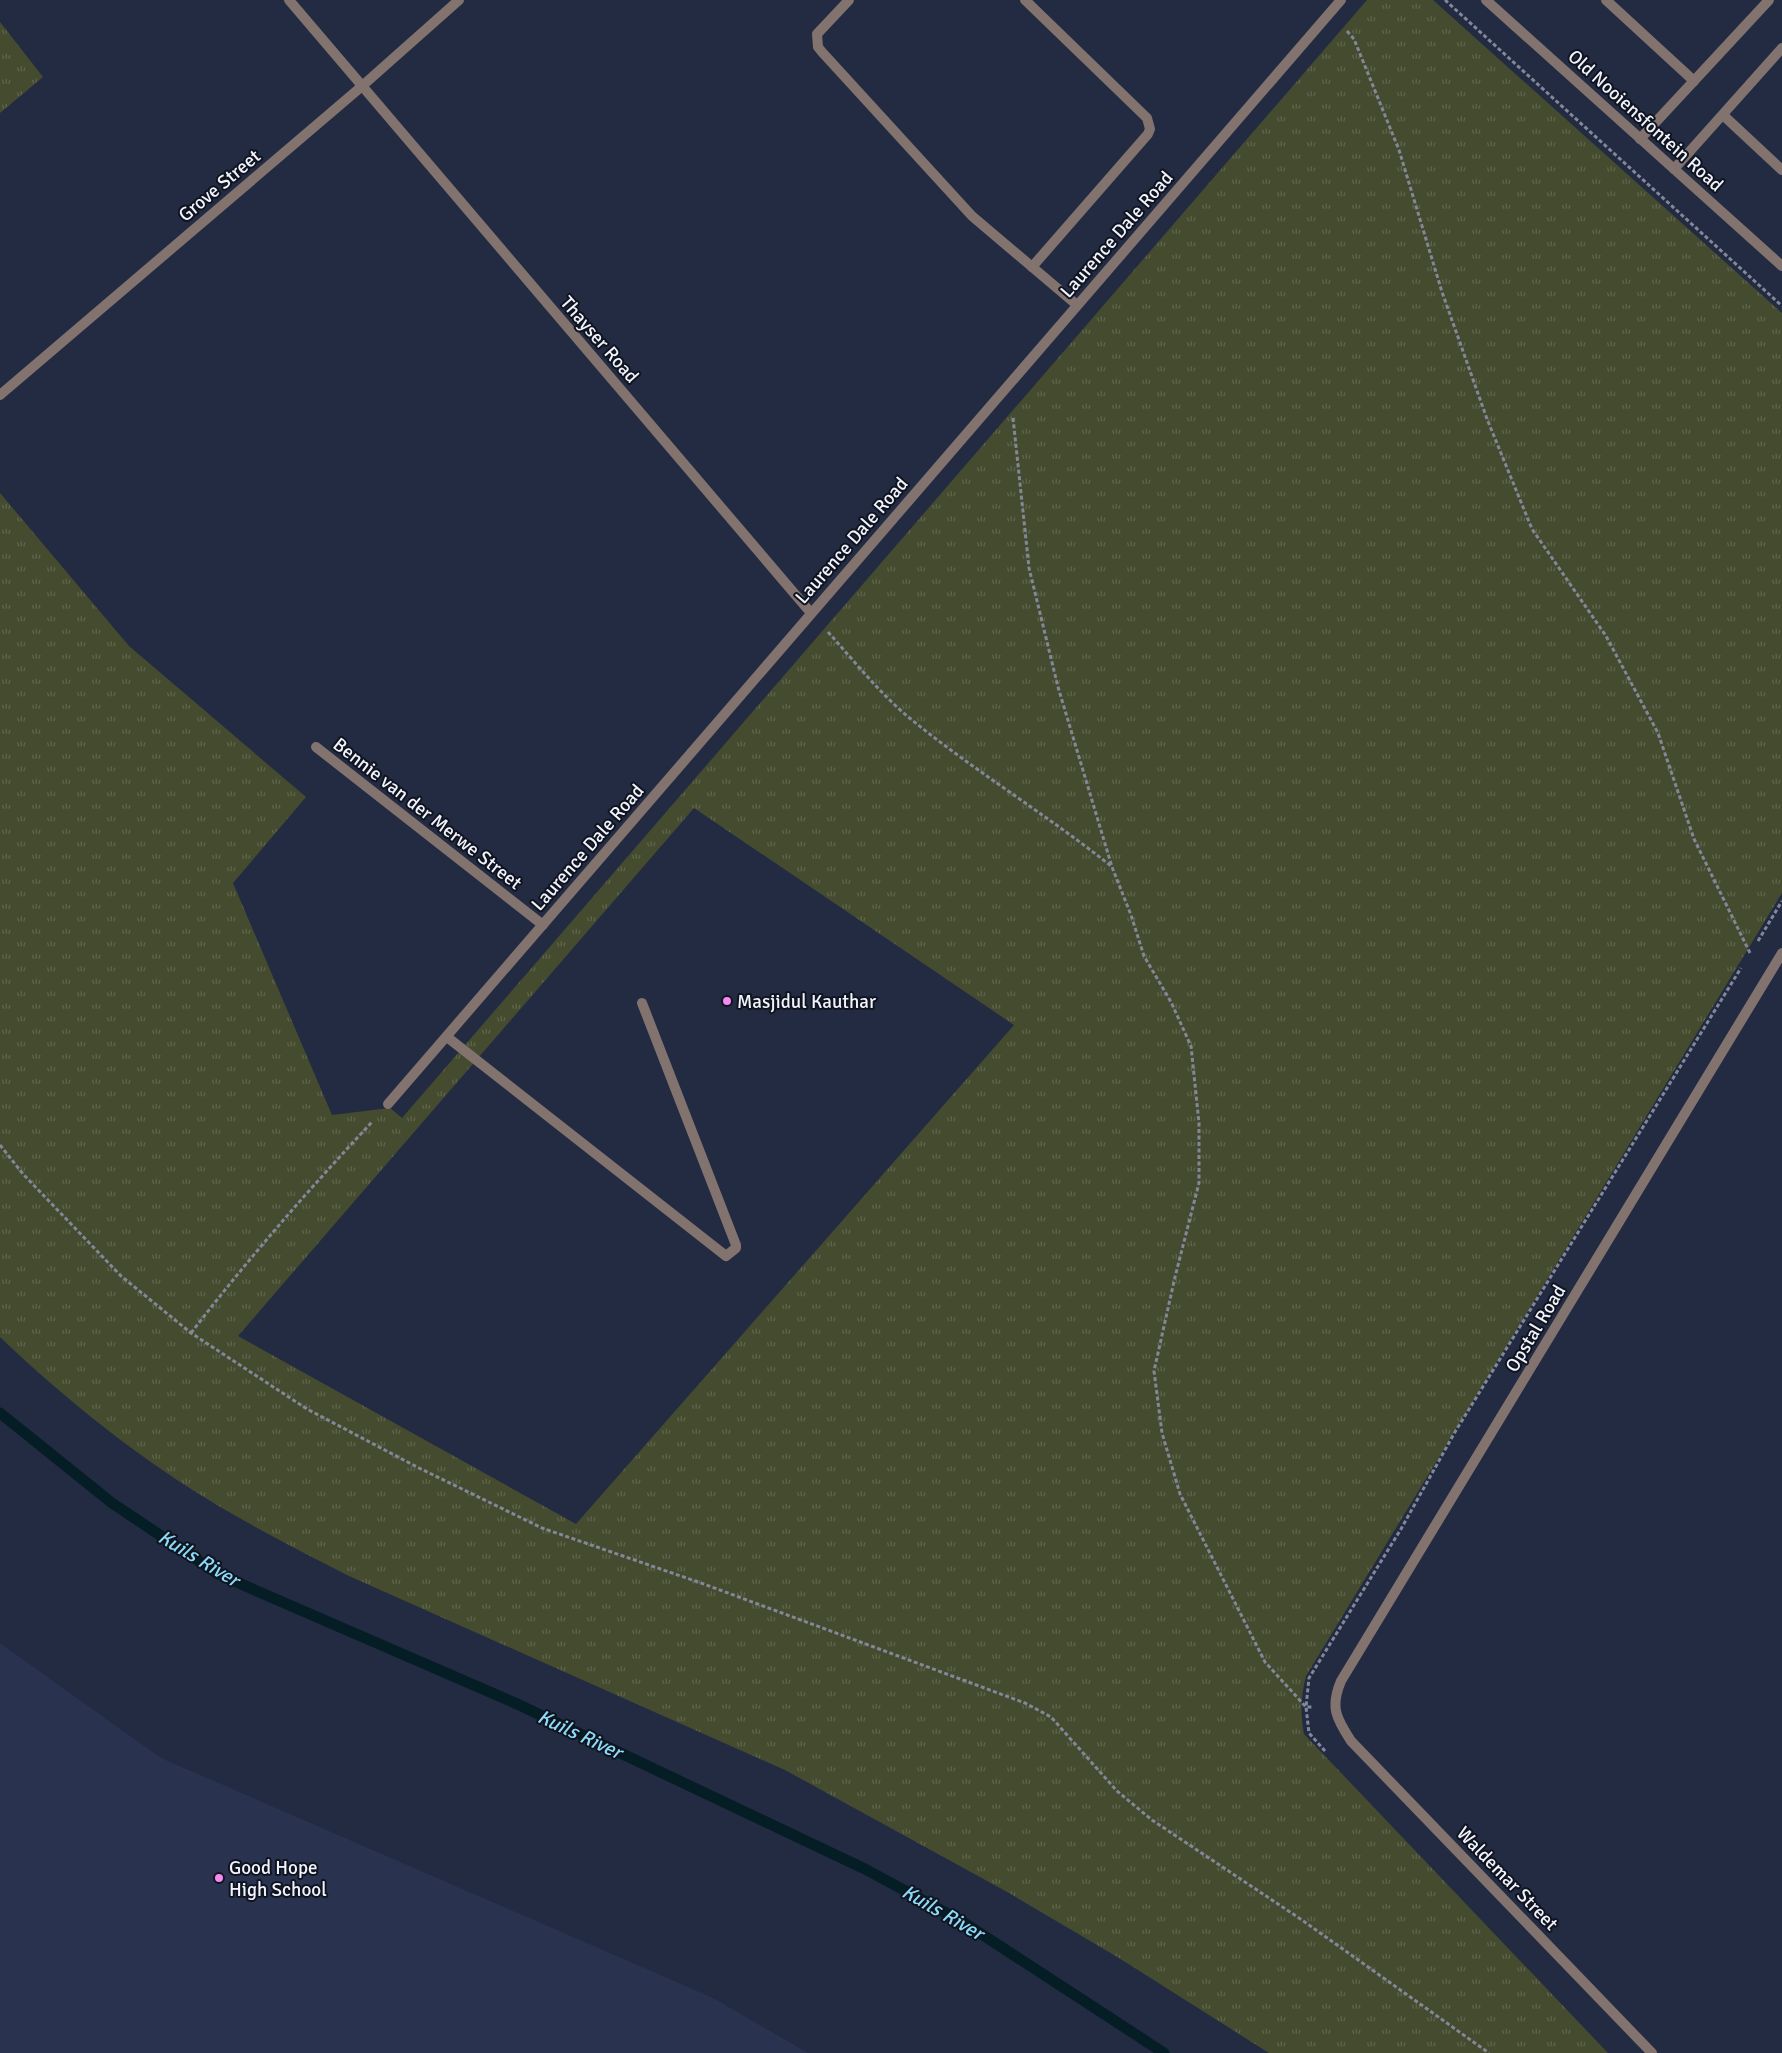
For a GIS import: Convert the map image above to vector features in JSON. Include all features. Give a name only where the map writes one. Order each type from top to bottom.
[{"type":"street","name":"Thayser Road","points":[[289,0],[811,613]]},
{"type":"street","name":"Grove Street","points":[[0,395],[459,0]]},
{"type":"street","points":[[848,0],[817,34],[818,47],[972,216],[1077,305]]},
{"type":"street","points":[[1025,0],[1147,118],[1150,129],[1148,134],[1032,267]]},
{"type":"street","name":"Laurence Dale Road","points":[[388,1104],[1341,0]]},
{"type":"street","name":"Old Nooiensfontein Road","points":[[1486,0],[1782,266]]},
{"type":"street","points":[[1606,0],[1694,81]]},
{"type":"street","points":[[1640,139],[1769,0]]},
{"type":"street","points":[[1674,169],[1782,48]]},
{"type":"street","points":[[1722,115],[1782,170]]},
{"type":"street","name":"Bennie van der Merwe Street","points":[[316,747],[543,925]]},
{"type":"street","name":"Opstal Road","points":[[1341,1726],[1335,1709],[1335,1695],[1341,1680],[1782,953]]},
{"type":"street","points":[[446,1037],[726,1256],[736,1248],[736,1245],[642,1002]]},
{"type":"street","name":"Waldemar Street","points":[[1341,1726],[1351,1741],[1652,2053]]},
{"type":"path","points":[[1445,0],[1782,306]]},
{"type":"path","points":[[1329,13],[1354,39],[1399,150],[1442,292],[1477,392],[1532,529],[1606,636],[1658,733],[1694,839],[1750,953]]},
{"type":"path","points":[[1008,386],[1017,442],[1029,568],[1058,686],[1112,866],[1144,956],[1171,1002],[1191,1046],[1199,1123],[1199,1183],[1154,1371],[1162,1434],[1180,1494],[1265,1662],[1306,1707],[1335,1709]]},
{"type":"path","points":[[811,613],[867,675],[911,719],[1112,866]]},
{"type":"path","points":[[1329,1754],[1308,1733],[1306,1707],[1309,1678],[1401,1529],[1455,1432],[1782,901]]},
{"type":"path","points":[[191,1333],[220,1295],[282,1222],[388,1104]]},
{"type":"path","points":[[0,1145],[23,1174],[121,1276],[191,1333],[307,1409],[542,1528],[701,1583],[1025,1703],[1051,1717],[1117,1791],[1152,1820],[1302,1920],[1489,2053]]},
{"type":"shaded area","name":"Good Hope High School","points":[[0,1643],[161,1758],[713,1998],[808,2053],[0,2053]]},
{"type":"green space","points":[[1367,0],[1433,0],[1782,313],[1782,893],[1306,1676],[1302,1698],[1304,1734],[1608,2053],[1269,2053],[1119,1958],[1009,1893],[785,1770],[349,1576],[237,1517],[134,1450],[78,1407],[0,1337],[0,493],[129,646],[306,797],[233,883],[332,1115],[390,1108],[402,1118]],"holes":[[[694,808],[1014,1025],[576,1524],[238,1336]]]},
{"type":"green space","points":[[0,22],[43,77],[0,113]]},
{"type":"waterway","name":"Kuils River","points":[[0,1413],[112,1503],[218,1574],[515,1703],[865,1869],[963,1922],[1164,2053]]},
{"type":"place","name":"Masjidul Kauthar","points":[[727,1001]]},
{"type":"place","name":"Good Hope High School","points":[[219,1878]]}]
